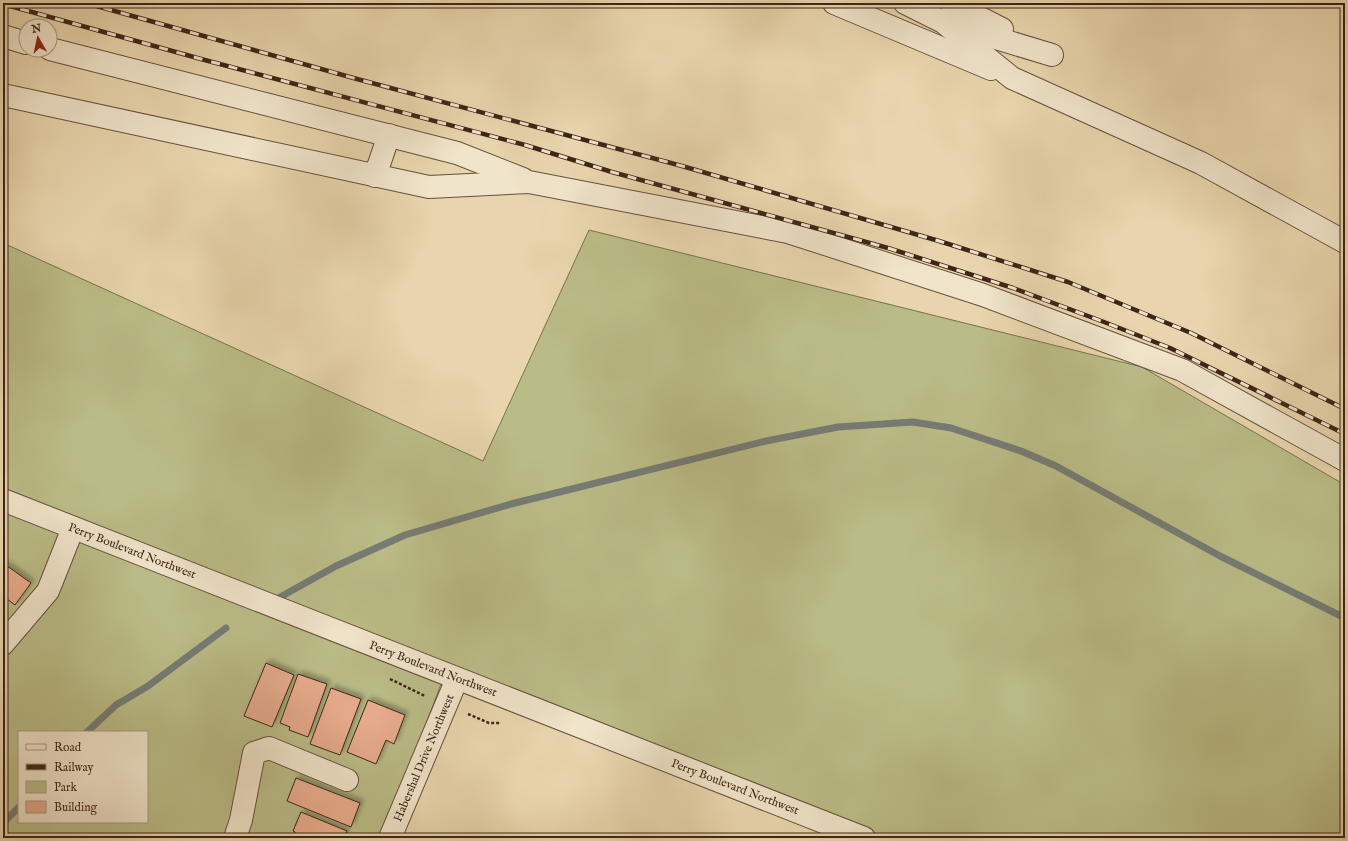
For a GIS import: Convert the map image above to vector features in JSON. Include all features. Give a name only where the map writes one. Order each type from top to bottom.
[{"type":"street","points":[[834,3],[1012,78],[1201,164],[1345,242]]},
{"type":"street","points":[[905,3],[947,12],[1012,78]]},
{"type":"street","points":[[3,36],[18,41]]},
{"type":"street","points":[[58,51],[457,153],[529,182],[788,232],[983,295],[1182,370],[1345,460]]},
{"type":"street","points":[[3,95],[429,188],[529,182]]},
{"type":"street","points":[[375,176],[388,135]]},
{"type":"street","name":"Perry Boulevard Northwest","points":[[3,500],[864,838]]},
{"type":"street","points":[[3,644],[48,591],[73,528]]},
{"type":"street","name":"Habershal Drive Northwest","points":[[390,838],[457,679]]},
{"type":"street","points":[[235,838],[254,753],[269,748],[347,780]]},
{"type":"green space","points":[[589,230],[1142,367],[1345,485],[1345,838],[856,838],[441,684],[383,838],[3,838],[3,243],[483,461]]},
{"type":"building","points":[[3,563],[31,583],[15,605],[3,596]]},
{"type":"building","points":[[266,663],[294,675],[272,727],[244,716]]},
{"type":"building","points":[[298,674],[327,684],[308,737],[289,730],[290,727],[280,723]]},
{"type":"building","points":[[331,688],[361,699],[340,755],[310,744]]},
{"type":"building","points":[[368,700],[405,715],[394,744],[386,740],[376,764],[347,752]]},
{"type":"building","points":[[296,778],[360,803],[351,827],[287,801]]},
{"type":"building","points":[[301,812],[347,831],[344,838],[293,838],[295,832],[293,831]]},
{"type":"waterway","points":[[273,601],[336,566],[405,535],[511,504],[766,441],[838,427],[913,422],[951,428],[1021,451],[1056,466],[1220,556],[1345,618]]},
{"type":"waterway","points":[[88,731],[116,705],[148,686],[226,628]]},
{"type":"waterway","points":[[3,823],[18,808]]},
{"type":"railway","points":[[86,3],[357,79],[682,166],[939,241],[1068,282],[1191,333],[1345,409]]},
{"type":"railway","points":[[3,4],[201,59],[525,145],[612,172],[888,248],[1013,288],[1170,348],[1345,434]]}]
